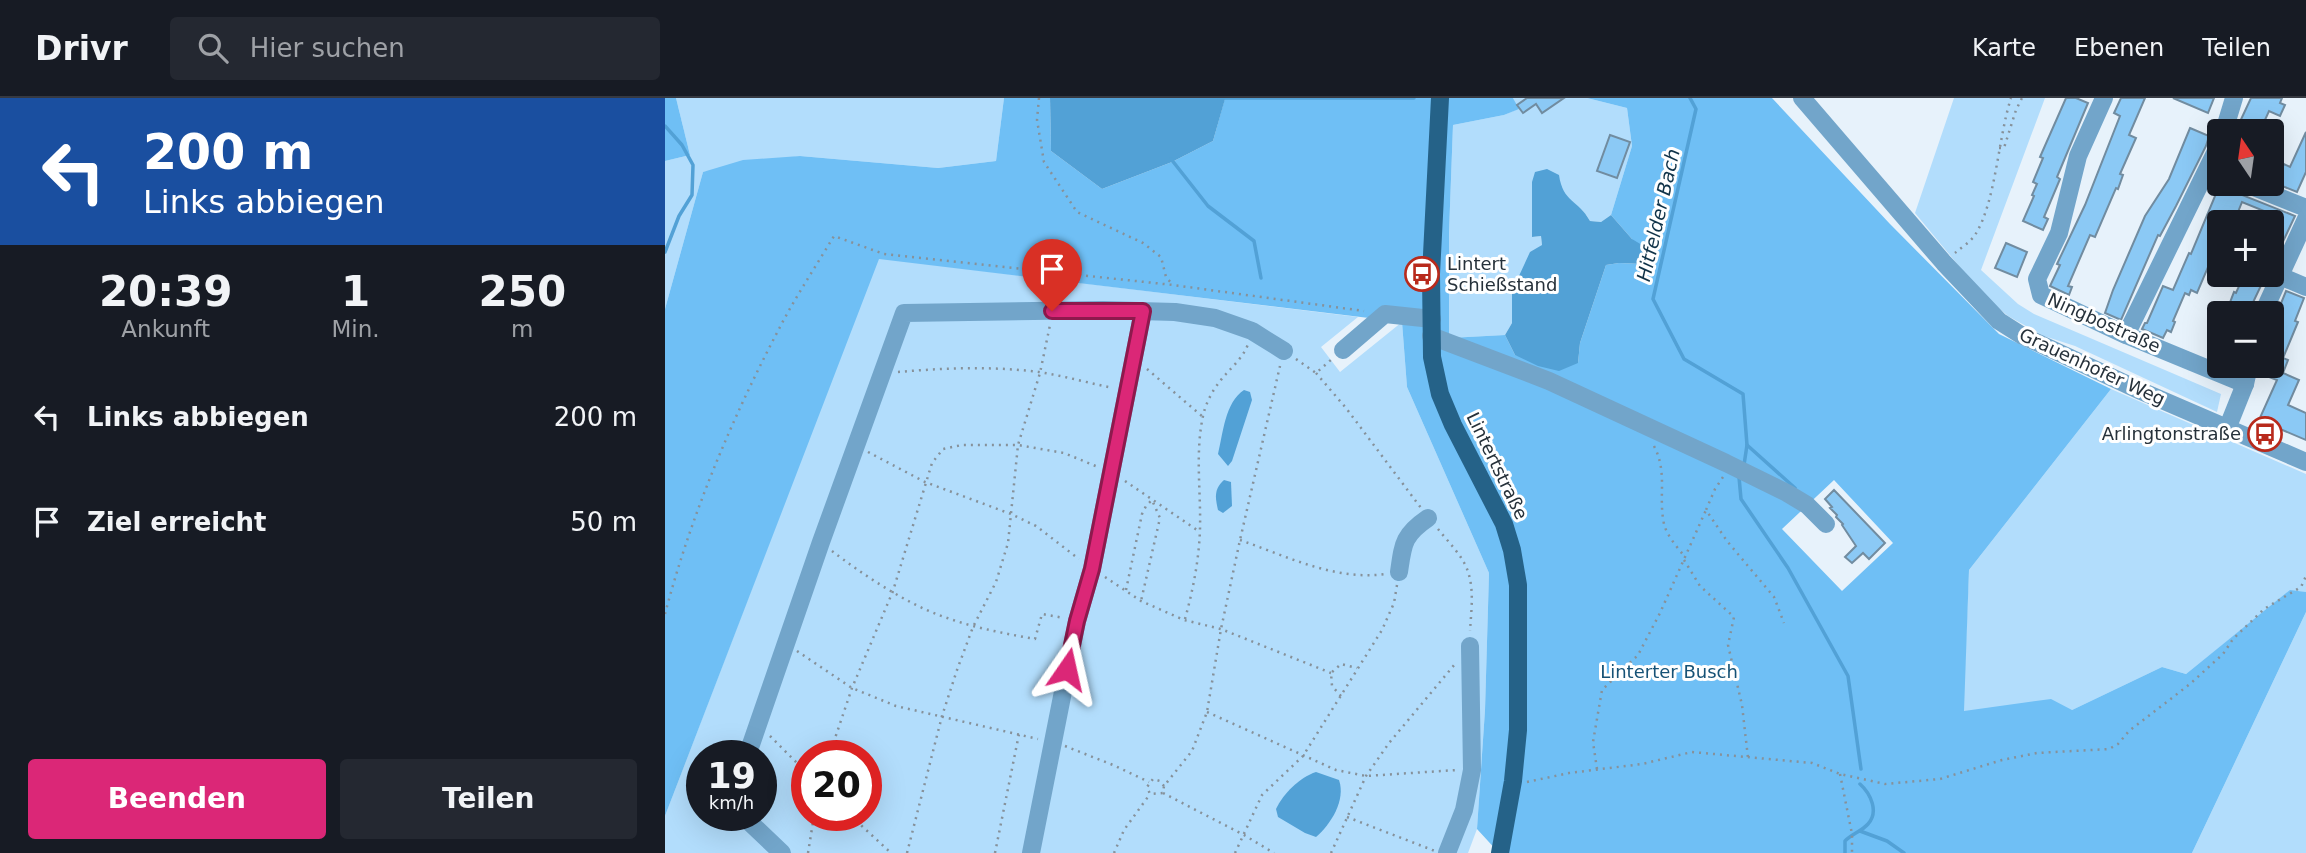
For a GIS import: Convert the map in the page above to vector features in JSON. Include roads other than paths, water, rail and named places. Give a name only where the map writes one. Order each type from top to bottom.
[{"type":"main road","name":"Lintertstraße","points":[[1440,98],[1431,247],[1432,357],[1440,394],[1453,425],[1504,524],[1513,551],[1518,584],[1518,730],[1513,780],[1500,853]]},
{"type":"street","name":"Grauenhofer Weg","points":[[1802,98],[1944,263],[1999,321],[2021,335],[2306,462]]},
{"type":"street","name":"Ningbostraße","points":[[2104,98],[2078,156],[2059,233],[2037,279],[2041,295],[2126,335],[2245,384]]},
{"type":"street","points":[[2228,119],[2234,98]]},
{"type":"street","points":[[2126,335],[2170,243],[2207,182]]},
{"type":"street","points":[[2276,196],[2306,208]]},
{"type":"street","points":[[2284,267],[2306,219]]},
{"type":"street","points":[[2284,278],[2306,287]]},
{"type":"street","points":[[1031,853],[1077,621],[1092,569],[1143,311]]},
{"type":"street","points":[[753,740],[904,313],[1175,312],[1215,318],[1252,331],[1284,351]]},
{"type":"street","points":[[1343,350],[1385,314],[1431,328],[1787,493],[1807,505],[1826,524]]},
{"type":"street","points":[[2227,429],[2246,378]]},
{"type":"street","points":[[1399,572],[1403,542],[1412,529],[1428,518]]},
{"type":"street","points":[[1447,853],[1464,810],[1472,770],[1470,646]]},
{"type":"street","points":[[759,831],[782,853]]},
{"type":"waterway","name":"Hitfelder Bach","points":[[1219,98],[1414,98]]},
{"type":"waterway","name":"Hitfelder Bach","points":[[1690,98],[1696,109],[1653,299],[1684,359],[1743,394],[1747,445],[1744,465]]},
{"type":"waterway","points":[[665,126],[682,145],[693,165],[692,195],[679,216],[665,252]]},
{"type":"waterway","points":[[1171,159],[1208,206],[1254,241],[1261,278]]},
{"type":"waterway","points":[[1747,445],[1795,488]]},
{"type":"waterway","name":"Hitfelder Bach","points":[[1739,477],[1741,499],[1788,568],[1848,676],[1861,769]]},
{"type":"waterway","name":"Hitfelder Bach","points":[[1845,853],[1845,841],[1866,826],[1873,814],[1870,798],[1860,784]]},
{"type":"waterway","points":[[1860,831],[1887,841],[1904,853]]},
{"type":"place","name":"Lintert Schießstand","points":[[1422,274]]},
{"type":"place","name":"Arlingtonstraße","points":[[2265,434]]},
{"type":"park label","name":"Linterter Busch","points":[[1669,672]]}]
